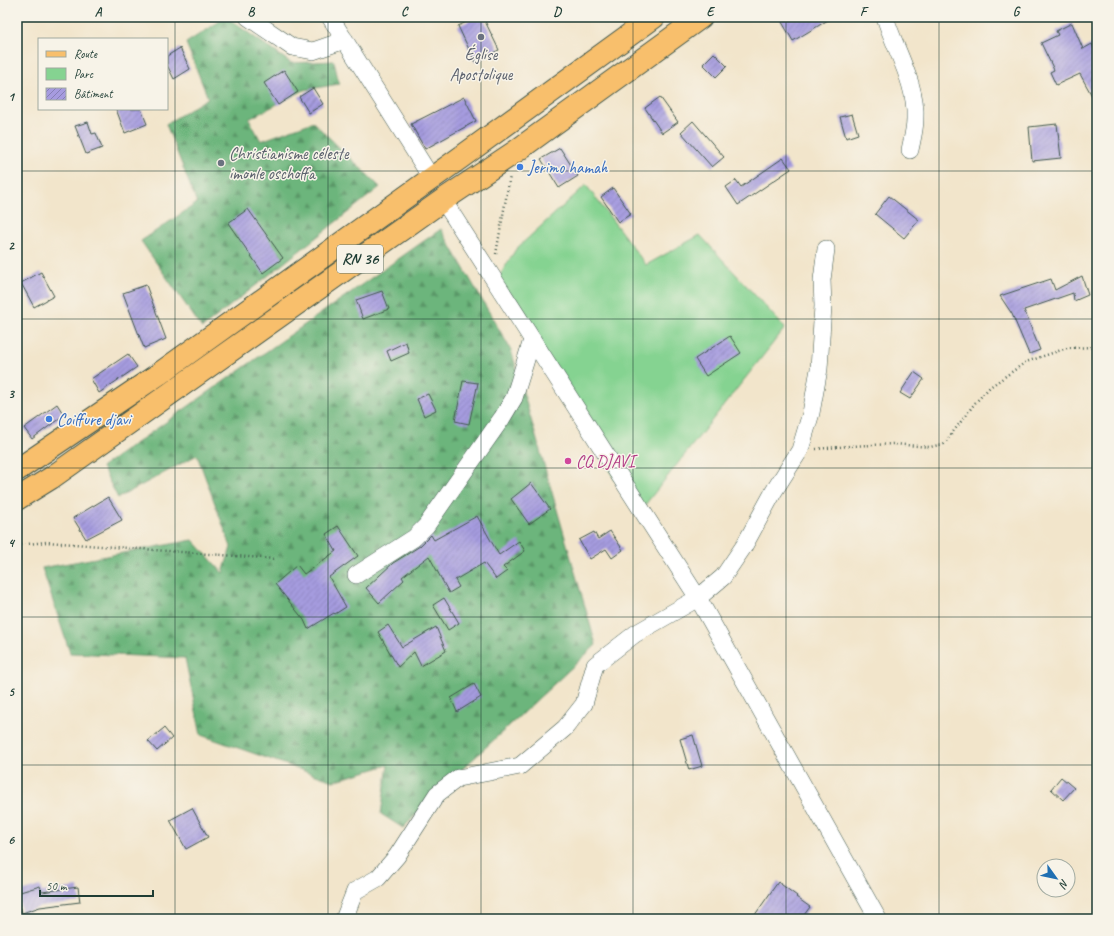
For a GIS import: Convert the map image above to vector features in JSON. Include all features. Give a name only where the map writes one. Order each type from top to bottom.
[{"type":"main road","name":"RN 36","points":[[17,499],[52,478],[443,200],[515,152],[701,17]]},
{"type":"main road","name":"RN 36","points":[[17,470],[159,374],[432,179],[651,18]]},
{"type":"street","points":[[248,17],[292,46],[313,51],[345,40]]},
{"type":"street","points":[[330,17],[432,179]]},
{"type":"street","points":[[885,17],[907,75],[913,98],[915,119],[910,150]]},
{"type":"street","points":[[443,200],[698,598],[878,919]]},
{"type":"street","points":[[344,919],[355,891],[378,878],[397,856],[437,794],[458,778],[520,766],[565,728],[584,704],[595,665],[635,634],[698,598],[723,578],[744,546],[774,491],[800,450],[811,412],[819,369],[822,280],[826,249]]},
{"type":"street","points":[[356,575],[414,538],[426,526],[502,418],[514,398],[532,340]]},
{"type":"path","points":[[491,276],[515,152]]},
{"type":"path","points":[[800,450],[894,444],[930,447],[944,444],[975,404],[990,388],[1026,362],[1067,348],[1097,347]]},
{"type":"path","points":[[17,545],[47,542],[276,559]]},
{"type":"green space","points":[[226,17],[291,63],[334,61],[339,84],[304,90],[249,119],[261,141],[313,122],[380,187],[202,328],[141,241],[197,203],[166,124],[208,98],[186,43]]},
{"type":"green space","points":[[586,185],[646,265],[700,235],[785,328],[637,515],[494,285],[516,249]]},
{"type":"green space","points":[[441,229],[511,350],[596,645],[442,788],[403,828],[381,814],[388,765],[333,781],[201,735],[185,658],[70,653],[42,568],[193,540],[223,573],[231,547],[197,455],[118,498],[102,467]]},
{"type":"building","points":[[477,17],[483,17],[499,50],[475,62],[458,26]]},
{"type":"building","points":[[779,17],[833,17],[793,41]]},
{"type":"building","points":[[1072,23],[1083,49],[1092,44],[1097,54],[1097,105],[1080,74],[1056,85],[1050,72],[1054,70],[1041,43],[1058,35],[1056,31]]},
{"type":"building","points":[[180,48],[190,69],[174,79],[168,67],[168,55]]},
{"type":"building","points":[[714,53],[727,66],[716,77],[703,64]]},
{"type":"building","points":[[284,70],[298,92],[278,105],[264,83]]},
{"type":"building","points":[[313,88],[323,104],[309,113],[299,97]]},
{"type":"building","points":[[464,97],[476,121],[425,149],[411,124]]},
{"type":"building","points":[[660,97],[678,122],[662,133],[645,108]]},
{"type":"building","points":[[116,110],[141,110],[147,124],[125,133]]},
{"type":"building","points":[[852,114],[858,134],[846,138],[840,117]]},
{"type":"building","points":[[693,121],[724,157],[712,167],[681,132]]},
{"type":"building","points":[[88,122],[92,134],[96,133],[102,148],[86,154],[75,126]]},
{"type":"building","points":[[1057,124],[1061,158],[1032,161],[1029,127]]},
{"type":"building","points":[[560,148],[578,176],[559,188],[541,159]]},
{"type":"building","points":[[783,158],[791,169],[738,205],[726,187],[736,180],[741,187]]},
{"type":"building","points":[[613,188],[631,214],[618,222],[601,197]]},
{"type":"building","points":[[889,196],[919,220],[904,238],[875,214]]},
{"type":"building","points":[[248,209],[283,258],[263,273],[228,223]]},
{"type":"building","points":[[41,272],[54,296],[34,307],[21,283]]},
{"type":"building","points":[[1082,276],[1088,295],[1074,301],[1073,293],[1024,310],[1040,350],[1029,354],[1012,314],[1000,296],[1051,279],[1055,290]]},
{"type":"building","points":[[146,285],[166,339],[144,348],[123,293]]},
{"type":"building","points":[[382,291],[389,309],[363,319],[356,300]]},
{"type":"building","points":[[730,336],[741,353],[706,376],[695,359]]},
{"type":"building","points":[[406,342],[409,353],[391,361],[387,351]]},
{"type":"building","points":[[128,354],[137,367],[99,393],[91,379]]},
{"type":"building","points":[[914,372],[924,379],[910,399],[900,393]]},
{"type":"building","points":[[463,381],[478,383],[469,424],[455,421]]},
{"type":"building","points":[[428,394],[436,410],[424,416],[417,399]]},
{"type":"building","points":[[57,404],[64,415],[32,439],[24,428]]},
{"type":"building","points":[[531,483],[550,509],[529,524],[511,499]]},
{"type":"building","points":[[108,497],[122,520],[86,539],[73,518]]},
{"type":"building","points":[[477,516],[499,555],[519,541],[525,551],[503,567],[507,571],[496,579],[484,563],[455,580],[459,587],[449,593],[429,556],[402,577],[404,580],[379,603],[366,588],[393,563],[420,546],[431,535],[434,540]]},
{"type":"building","points":[[338,526],[358,556],[329,577],[346,607],[308,629],[304,620],[275,584],[297,565],[304,574],[336,551],[326,534]]},
{"type":"building","points":[[610,531],[623,550],[612,558],[606,549],[590,559],[579,540],[594,532],[598,539]]},
{"type":"building","points":[[444,598],[459,623],[448,630],[433,605]]},
{"type":"building","points":[[388,625],[402,647],[436,627],[446,651],[421,666],[414,652],[398,667],[378,632]]},
{"type":"building","points":[[474,684],[481,697],[457,712],[451,698]]},
{"type":"building","points":[[164,728],[172,738],[157,751],[148,741]]},
{"type":"building","points":[[693,735],[702,766],[689,770],[680,739]]},
{"type":"building","points":[[1061,777],[1074,788],[1063,800],[1051,789]]},
{"type":"building","points":[[192,808],[208,837],[186,849],[170,820]]},
{"type":"building","points":[[778,882],[810,907],[801,919],[752,919]]},
{"type":"building","points":[[40,886],[42,892],[78,887],[80,902],[40,907],[22,913],[17,893]]},
{"type":"place","name":"Église Apostolique","points":[[481,37]]},
{"type":"place","name":"Christianisme céleste imonle oschoffa","points":[[221,163]]},
{"type":"place","name":"Jerimo hamah","points":[[520,167]]},
{"type":"place","name":"Coiffure djavi","points":[[49,419]]},
{"type":"place","name":"CQ DJAVI","points":[[568,461]]}]
